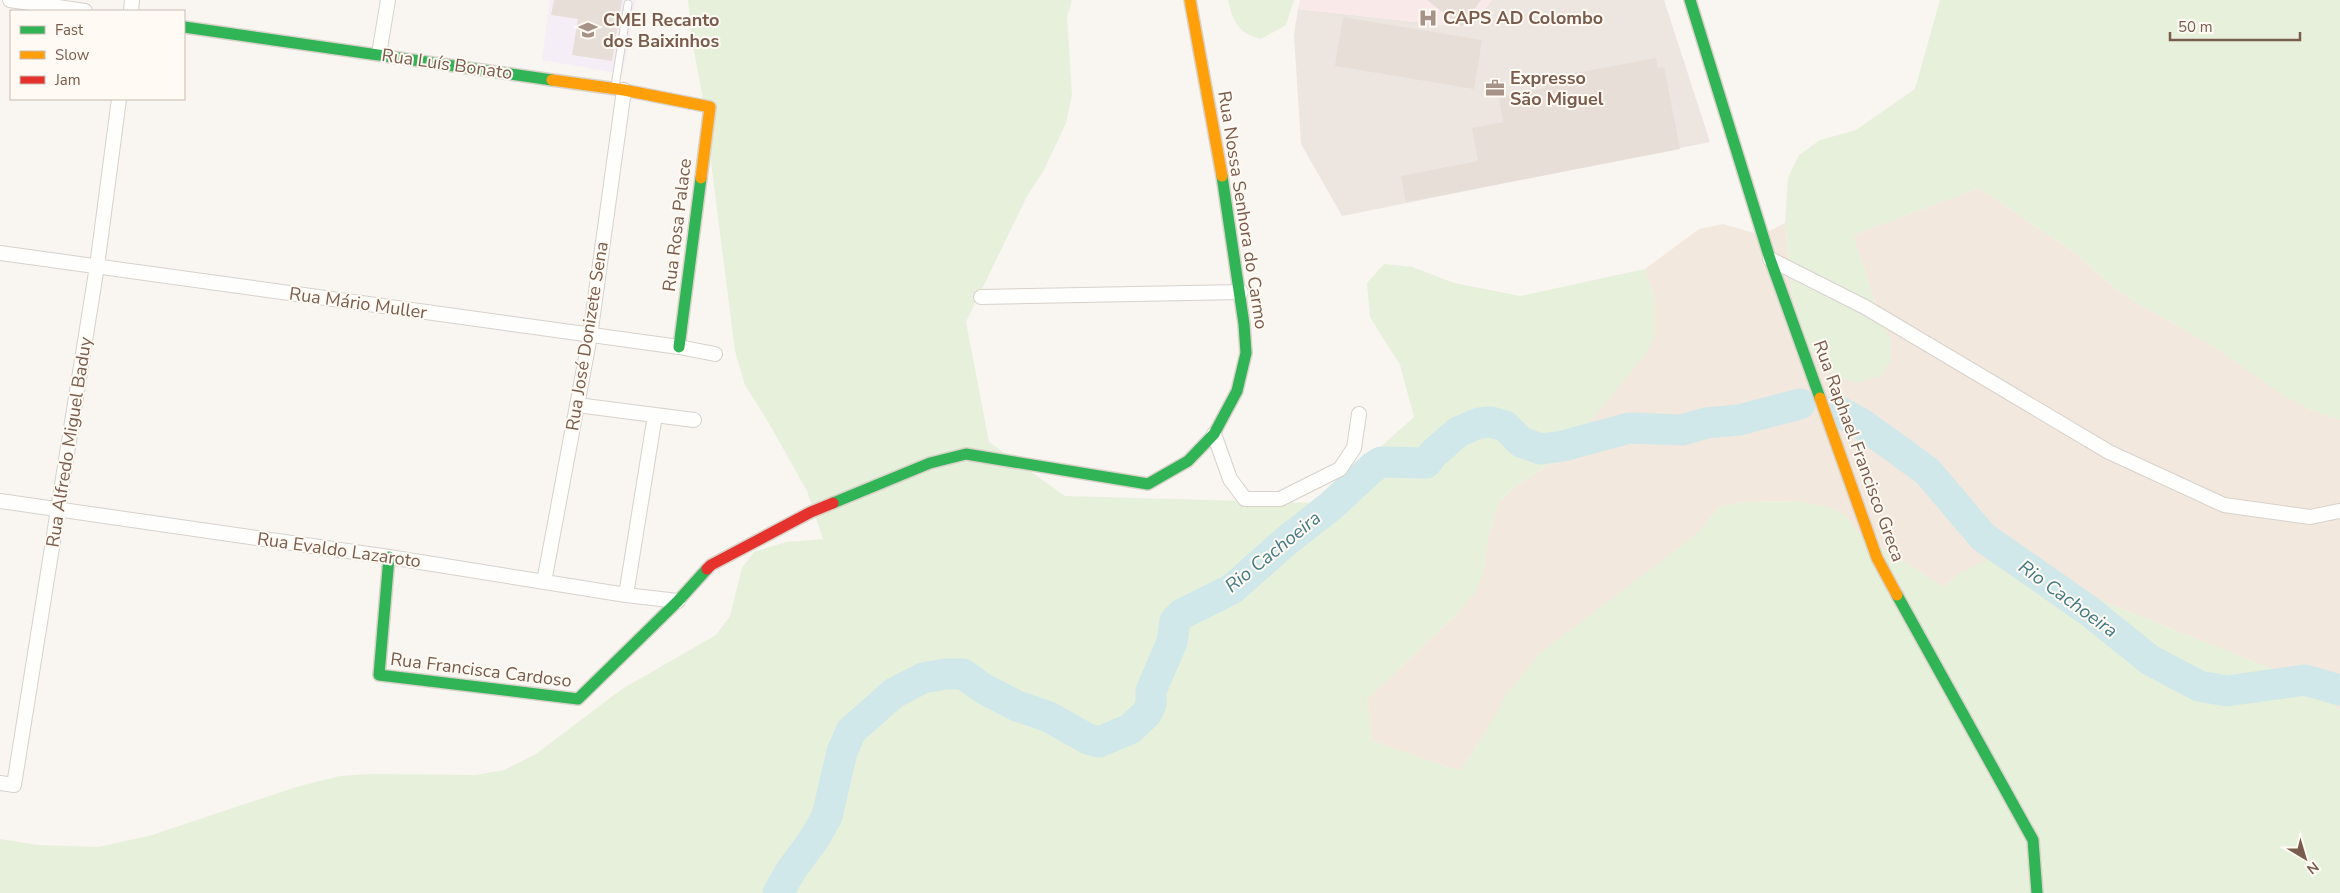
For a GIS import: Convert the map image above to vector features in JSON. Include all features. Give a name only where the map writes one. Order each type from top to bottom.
[{"type":"street","points":[[10,0],[78,10]]},
{"type":"street","points":[[379,54],[388,0]]},
{"type":"street","name":"Rua Nossa Senhora do Carmo","points":[[578,699],[678,601],[711,565],[811,512],[930,463],[966,454],[1148,484],[1188,461],[1214,434],[1237,391],[1246,353],[1241,292],[1226,196],[1190,0]]},
{"type":"street","name":"Rua Raphael Francisco Greca","points":[[1690,0],[1770,259],[1877,558],[2033,840],[2037,893]]},
{"type":"street","name":"Rua Luís Bonato","points":[[185,27],[620,90],[710,107]]},
{"type":"street","name":"Rua José Donizete Sena","points":[[544,582],[590,336],[620,90]]},
{"type":"street","name":"Rua Alfredo Miguel Baduy","points":[[7,784],[59,511],[97,266],[119,100]]},
{"type":"street","name":"Rua Rosa Palace","points":[[679,347],[710,107]]},
{"type":"street","name":"Rua Mário Muller","points":[[0,253],[679,347],[715,354]]},
{"type":"street","points":[[1770,259],[1865,307],[2109,452],[2224,505],[2310,518],[2339,511]]},
{"type":"street","points":[[980,297],[1241,292]]},
{"type":"street","points":[[577,405],[694,420]]},
{"type":"street","points":[[1214,434],[1230,479],[1245,499],[1280,500],[1340,469],[1354,448],[1360,414]]},
{"type":"street","points":[[626,596],[655,415]]},
{"type":"street","name":"Rua Evaldo Lazaroto","points":[[0,501],[388,557],[626,596],[678,601]]},
{"type":"street","name":"Rua Francisca Cardoso","points":[[388,557],[379,675],[578,699]]},
{"type":"lane","points":[[620,90],[628,4]]},
{"type":"shaded area","name":"CMEI Recanto dos Baixinhos","points":[[550,0],[636,0],[623,74],[542,60]]},
{"type":"shaded area","name":"CAPS AD Colombo","points":[[1300,0],[1492,0],[1470,27],[1462,27],[1298,9]]},
{"type":"shaded area","name":"Expresso São Miguel","points":[[1492,0],[1664,0],[1710,142],[1342,216],[1301,144],[1294,35],[1298,9],[1470,27]]},
{"type":"shaded area","points":[[1979,188],[2075,253],[2113,287],[2137,303],[2208,343],[2309,409],[2340,420],[2340,710],[2330,699],[2307,683],[2090,596],[2058,573],[1959,574],[1944,587],[1856,531],[1846,516],[1834,509],[1800,501],[1746,502],[1719,507],[1699,532],[1482,738],[1460,771],[1372,741],[1367,699],[1458,613],[1483,574],[1488,539],[1498,503],[1513,488],[1549,464],[1571,444],[1603,404],[1655,301],[1645,269],[1699,229],[1723,224],[1761,235],[1785,223],[1793,298],[1806,341],[1823,364],[1837,376],[1880,317],[1853,235]]},
{"type":"green space","points":[[688,0],[1072,0],[1067,17],[1072,95],[1066,123],[1043,172],[1027,196],[966,322],[989,442],[1065,496],[1318,503],[1414,417],[1400,365],[1370,317],[1367,283],[1384,264],[1412,267],[1454,283],[1520,296],[1645,269],[1655,301],[1655,335],[1646,354],[1571,444],[1549,464],[1513,488],[1498,503],[1488,539],[1483,574],[1476,591],[1458,613],[1367,699],[1372,741],[1460,771],[1482,738],[1507,694],[1538,655],[1699,532],[1719,507],[1746,502],[1800,501],[1834,509],[1846,516],[1856,531],[1944,587],[1959,574],[1987,560],[2003,556],[2027,559],[2058,573],[2090,596],[2307,683],[2330,699],[2340,710],[2340,893],[0,893],[0,839],[38,845],[98,847],[149,836],[296,787],[340,776],[370,774],[476,775],[504,770],[536,754],[622,689],[716,635],[730,616],[742,568],[754,552],[786,542],[823,539],[807,491],[745,385],[735,351],[703,99],[692,41]]},
{"type":"green space","points":[[1228,0],[1294,0],[1286,25],[1261,39],[1253,37],[1238,26],[1232,15]]},
{"type":"green space","points":[[1940,0],[2340,0],[2340,420],[2309,409],[2283,395],[2208,343],[2137,303],[2113,287],[2075,253],[1979,188],[1853,235],[1880,317],[1890,337],[1891,360],[1880,376],[1857,383],[1837,376],[1823,364],[1806,341],[1793,298],[1785,223],[1788,178],[1799,155],[1820,140],[1856,130],[1915,89]]},
{"type":"building","points":[[554,0],[622,0],[612,61],[572,55],[578,19],[551,15]]},
{"type":"building","points":[[1427,0],[1481,0],[1462,27]]},
{"type":"building","points":[[1343,17],[1482,40],[1474,89],[1335,66]]},
{"type":"building","points":[[1656,58],[1658,68],[1664,67],[1680,149],[1406,202],[1401,176],[1478,161],[1472,128],[1503,122],[1499,97],[1545,88],[1544,79]]},
{"type":"waterway","name":"Rio Cachoeira","points":[[778,893],[827,816],[842,752],[851,731],[894,693],[923,678],[945,674],[963,674],[984,689],[1017,706],[1049,717],[1088,739],[1099,742],[1130,729],[1147,713],[1151,704],[1151,691],[1172,642],[1175,621],[1182,614],[1232,589],[1381,462],[1426,463],[1433,454],[1458,432],[1479,423],[1491,422],[1505,426],[1521,442],[1541,449],[1563,446],[1629,428],[1682,430],[1706,423],[1739,420],[1800,404]]},
{"type":"waterway","name":"Rio Cachoeira","points":[[1836,410],[1862,424],[1927,471],[1983,537],[2089,611],[2150,660],[2199,686],[2227,691],[2305,680],[2340,690]]},
{"type":"traffic: fast","points":[[1690,0],[1770,259],[1820,398]]},
{"type":"traffic: fast","points":[[185,27],[552,80]]},
{"type":"traffic: fast","points":[[833,503],[930,463],[966,454],[1148,484],[1188,461],[1214,434],[1237,391],[1246,353],[1244,324],[1222,176]]},
{"type":"traffic: fast","points":[[679,347],[701,178]]},
{"type":"traffic: fast","points":[[389,557],[379,675],[578,699],[678,601],[707,569]]},
{"type":"traffic: fast","points":[[1897,595],[2033,840],[2037,893]]},
{"type":"traffic: slow","points":[[1190,0],[1222,176]]},
{"type":"traffic: slow","points":[[552,80],[624,90],[710,107],[701,178]]},
{"type":"traffic: slow","points":[[1820,398],[1877,558],[1897,595]]},
{"type":"traffic: jam","points":[[707,569],[711,565],[811,512],[833,503]]},
{"type":"place","name":"CAPS AD Colombo","points":[[1428,18]]},
{"type":"place","name":"CMEI Recanto dos Baixinhos","points":[[588,30]]},
{"type":"place","name":"Expresso São Miguel","points":[[1495,88]]}]
